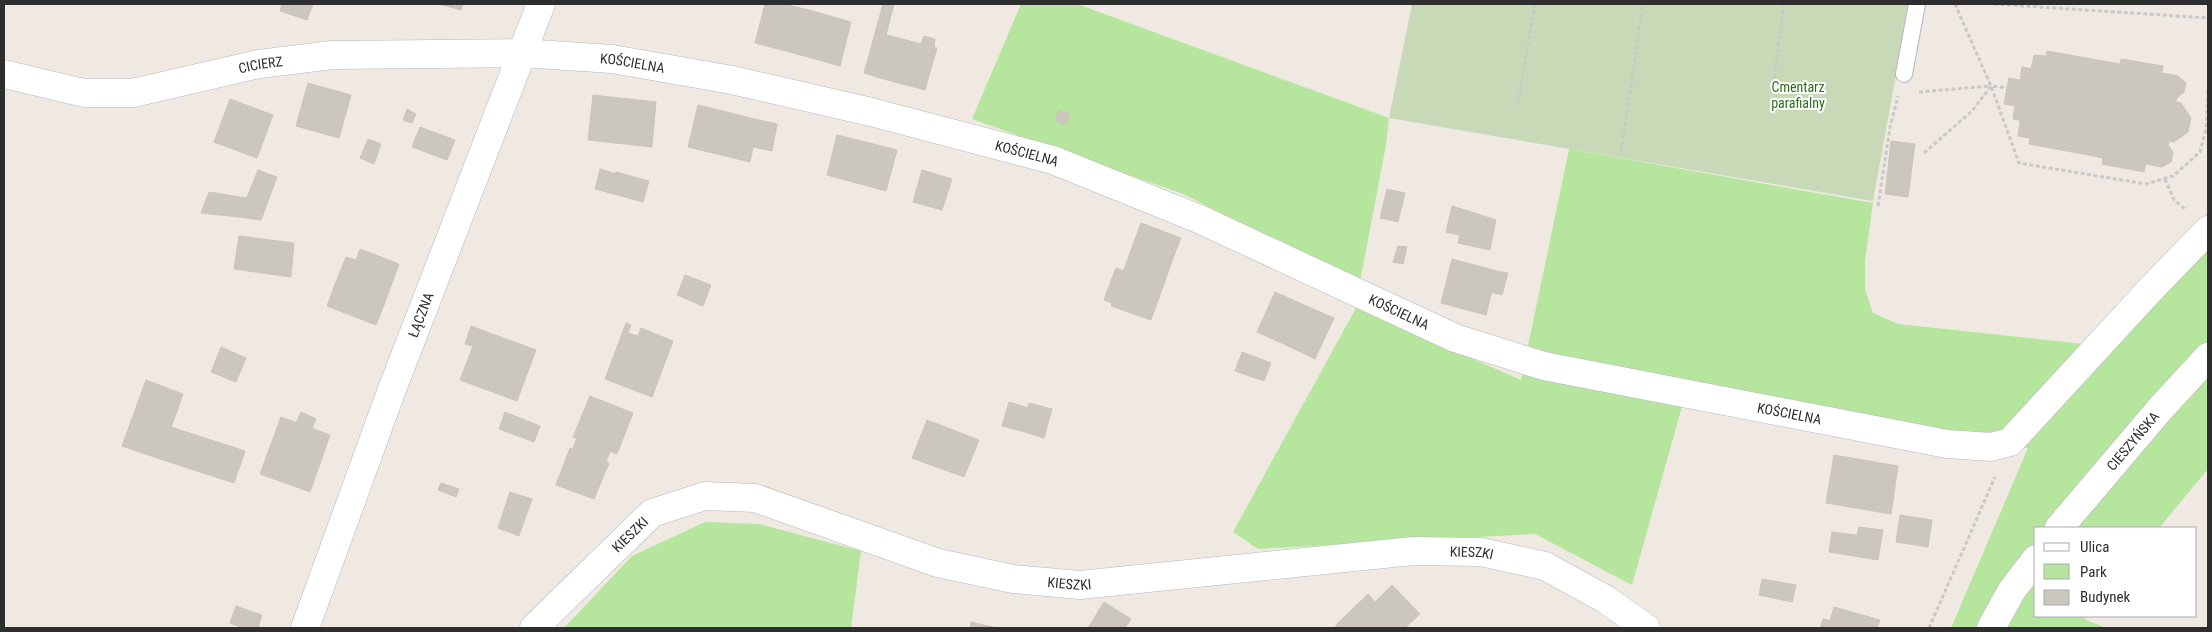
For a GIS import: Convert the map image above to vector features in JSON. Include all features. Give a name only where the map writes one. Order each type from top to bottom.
[{"type":"street","name":"ŁĄCZNA","points":[[305,628],[391,392],[541,4]]},
{"type":"street","name":"CICIERZ","points":[[4,74],[84,93],[133,93],[259,64],[332,54],[522,53]]},
{"type":"street","name":"KOŚCIELNA","points":[[522,53],[612,59],[732,80],[872,112],[1053,160],[1199,219],[1455,338],[1544,366],[1947,444],[1991,447],[2010,442]]},
{"type":"street","points":[[2010,442],[2208,230]]},
{"type":"street","name":"CIESZYŃSKA","points":[[2060,527],[2160,409],[2208,357]]},
{"type":"street","name":"KIESZKI","points":[[534,628],[652,513],[705,496],[755,498],[938,563],[1013,579],[1080,585],[1413,550],[1481,552],[1546,566],[1605,599],[1646,628]]},
{"type":"street","points":[[1991,628],[2012,590],[2034,562]]},
{"type":"lane","points":[[1904,74],[1917,4]]},
{"type":"path","points":[[1518,104],[1535,4]]},
{"type":"path","points":[[1621,152],[1643,4]]},
{"type":"path","points":[[1772,91],[1784,4]]},
{"type":"path","points":[[1955,4],[1991,86],[2019,163],[2146,184],[2173,176],[2200,152],[2206,129],[2208,91]]},
{"type":"path","points":[[1994,4],[2036,5],[2208,18]]},
{"type":"path","points":[[2096,4],[2096,10]]},
{"type":"path","points":[[1878,206],[1890,127],[1904,74]]},
{"type":"path","points":[[1924,153],[1972,111],[1991,86]]},
{"type":"path","points":[[1926,92],[1991,86],[2008,88]]},
{"type":"path","points":[[2165,179],[2174,200],[2187,211]]},
{"type":"path","points":[[1929,628],[2010,442]]},
{"type":"green space","points":[[1021,4],[1077,4],[1389,118],[1386,145],[1360,282],[1183,194],[972,119]]},
{"type":"green space","name":"Cmentarz parafialny","points":[[1412,4],[1909,4],[1873,201],[1389,118]]},
{"type":"green space","points":[[1569,149],[1873,203],[1865,261],[1865,289],[1873,313],[1898,324],[2084,344],[2208,227],[2208,469],[2160,527],[2034,527],[2034,617],[2085,617],[2084,619],[2106,628],[1951,628],[2028,448],[1683,403],[1632,585],[1535,534],[1258,549],[1233,532],[1356,308],[1521,380]]},
{"type":"green space","points":[[705,522],[759,524],[861,551],[851,628],[564,628],[632,556]]},
{"type":"building","points":[[282,4],[313,4],[307,20],[280,11]]},
{"type":"building","points":[[438,4],[463,4],[461,10]]},
{"type":"building","points":[[765,4],[783,4],[809,10],[797,54],[755,43]]},
{"type":"building","points":[[883,4],[894,4],[886,35],[875,33]]},
{"type":"building","points":[[809,10],[851,22],[840,66],[797,54]]},
{"type":"building","points":[[875,33],[891,36],[880,78],[864,73]]},
{"type":"building","points":[[891,36],[921,44],[924,36],[935,39],[934,47],[937,48],[925,90],[880,78]]},
{"type":"building","points":[[2047,51],[2120,64],[2117,84],[2031,69],[2034,55],[2046,56]]},
{"type":"building","points":[[2121,59],[2163,66],[2158,92],[2168,94],[2167,100],[2158,147],[2149,146],[2144,172],[2102,164],[2107,136],[2013,119],[2015,106],[2004,104],[2009,78],[2020,80],[2022,67],[2117,84]]},
{"type":"building","points":[[2162,73],[2178,76],[2186,83],[2184,92],[2176,101],[2167,100],[2168,94],[2158,92]]},
{"type":"building","points":[[308,83],[351,95],[339,138],[296,126]]},
{"type":"building","points":[[593,95],[656,102],[652,147],[588,140]]},
{"type":"building","points":[[230,99],[273,115],[257,158],[214,142]]},
{"type":"building","points":[[2167,100],[2181,103],[2191,118],[2188,132],[2174,142],[2160,139]]},
{"type":"building","points":[[698,105],[759,120],[750,162],[688,147]]},
{"type":"building","points":[[407,109],[416,114],[412,123],[403,120]]},
{"type":"building","points":[[1059,110],[1070,113],[1066,125],[1055,121]]},
{"type":"building","points":[[759,120],[777,124],[772,151],[753,147]]},
{"type":"building","points":[[2020,121],[2107,136],[2104,158],[2029,144],[2030,138],[2018,136]]},
{"type":"building","points":[[420,127],[455,140],[447,160],[412,147]]},
{"type":"building","points":[[837,135],[897,150],[886,191],[827,175]]},
{"type":"building","points":[[368,139],[381,144],[374,164],[360,158]]},
{"type":"building","points":[[2160,139],[2169,142],[2168,145],[2173,152],[2171,162],[2162,167],[2146,164],[2149,146],[2158,147]]},
{"type":"building","points":[[1891,141],[1915,144],[1908,197],[1885,194]]},
{"type":"building","points":[[600,169],[616,174],[610,193],[595,189]]},
{"type":"building","points":[[258,170],[277,177],[261,220],[239,217]]},
{"type":"building","points":[[922,170],[952,179],[942,210],[913,202]]},
{"type":"building","points":[[616,172],[649,181],[643,202],[610,193]]},
{"type":"building","points":[[1387,189],[1405,193],[1398,222],[1380,218]]},
{"type":"building","points":[[209,192],[247,198],[239,217],[201,213]]},
{"type":"building","points":[[1452,206],[1465,210],[1460,235],[1446,232]]},
{"type":"building","points":[[1465,210],[1496,220],[1494,229],[1462,221]]},
{"type":"building","points":[[1462,221],[1494,229],[1490,250],[1458,243]]},
{"type":"building","points":[[1141,223],[1181,238],[1175,253],[1135,239]]},
{"type":"building","points":[[239,236],[294,243],[291,277],[234,269]]},
{"type":"building","points":[[1135,239],[1175,253],[1151,320],[1111,306]]},
{"type":"building","points":[[1398,246],[1407,247],[1403,264],[1393,262]]},
{"type":"building","points":[[360,249],[399,264],[384,305],[334,287],[346,257],[356,260]]},
{"type":"building","points":[[1452,259],[1497,271],[1486,315],[1441,303]]},
{"type":"building","points":[[1116,268],[1124,271],[1119,284],[1111,281]]},
{"type":"building","points":[[1497,271],[1508,273],[1502,295],[1491,292]]},
{"type":"building","points":[[685,275],[711,285],[703,306],[677,295]]},
{"type":"building","points":[[1111,281],[1119,284],[1112,303],[1104,300]]},
{"type":"building","points":[[334,287],[384,305],[376,325],[327,306]]},
{"type":"building","points":[[1275,292],[1304,305],[1286,345],[1257,332]]},
{"type":"building","points":[[1304,305],[1334,318],[1315,359],[1286,345]]},
{"type":"building","points":[[626,323],[631,325],[628,333],[638,336],[641,328],[673,341],[652,397],[605,379]]},
{"type":"building","points":[[471,326],[536,350],[517,401],[460,380],[473,346],[465,344]]},
{"type":"building","points":[[221,347],[246,358],[236,382],[211,372]]},
{"type":"building","points":[[1242,352],[1271,363],[1264,381],[1235,371]]},
{"type":"building","points":[[146,380],[183,394],[160,459],[122,446]]},
{"type":"building","points":[[590,396],[633,413],[617,454],[573,437]]},
{"type":"building","points":[[1009,402],[1028,408],[1021,431],[1002,426]]},
{"type":"building","points":[[1029,403],[1052,409],[1044,438],[1021,431]]},
{"type":"building","points":[[301,412],[316,419],[312,428],[296,423]]},
{"type":"building","points":[[505,412],[540,426],[534,442],[499,429]]},
{"type":"building","points":[[281,417],[330,435],[310,492],[260,474]]},
{"type":"building","points":[[927,420],[979,440],[964,477],[912,458]]},
{"type":"building","points":[[171,427],[245,451],[234,483],[160,459]]},
{"type":"building","points":[[577,438],[610,452],[606,462],[609,463],[594,499],[556,485],[570,448],[573,449]]},
{"type":"building","points":[[1834,455],[1898,466],[1891,514],[1826,503]]},
{"type":"building","points":[[441,483],[459,489],[456,497],[438,490]]},
{"type":"building","points":[[510,492],[532,499],[519,536],[498,528]]},
{"type":"building","points":[[1900,515],[1932,520],[1928,547],[1896,542]]},
{"type":"building","points":[[1859,527],[1883,530],[1878,560],[1829,552],[1832,532],[1857,535]]},
{"type":"building","points":[[1762,579],[1796,585],[1792,602],[1759,595]]},
{"type":"building","points":[[1392,585],[1420,614],[1405,628],[1399,628],[1375,602]]},
{"type":"building","points":[[1368,594],[1399,628],[1336,628],[1339,622]]},
{"type":"building","points":[[1104,602],[1131,619],[1125,628],[1088,628]]},
{"type":"building","points":[[236,606],[262,615],[258,628],[243,628],[230,623]]},
{"type":"building","points":[[1834,607],[1880,620],[1877,628],[1828,628]]},
{"type":"building","points":[[1823,619],[1831,621],[1828,628],[1820,628]]},
{"type":"building","points":[[971,622],[997,628],[970,628]]}]
